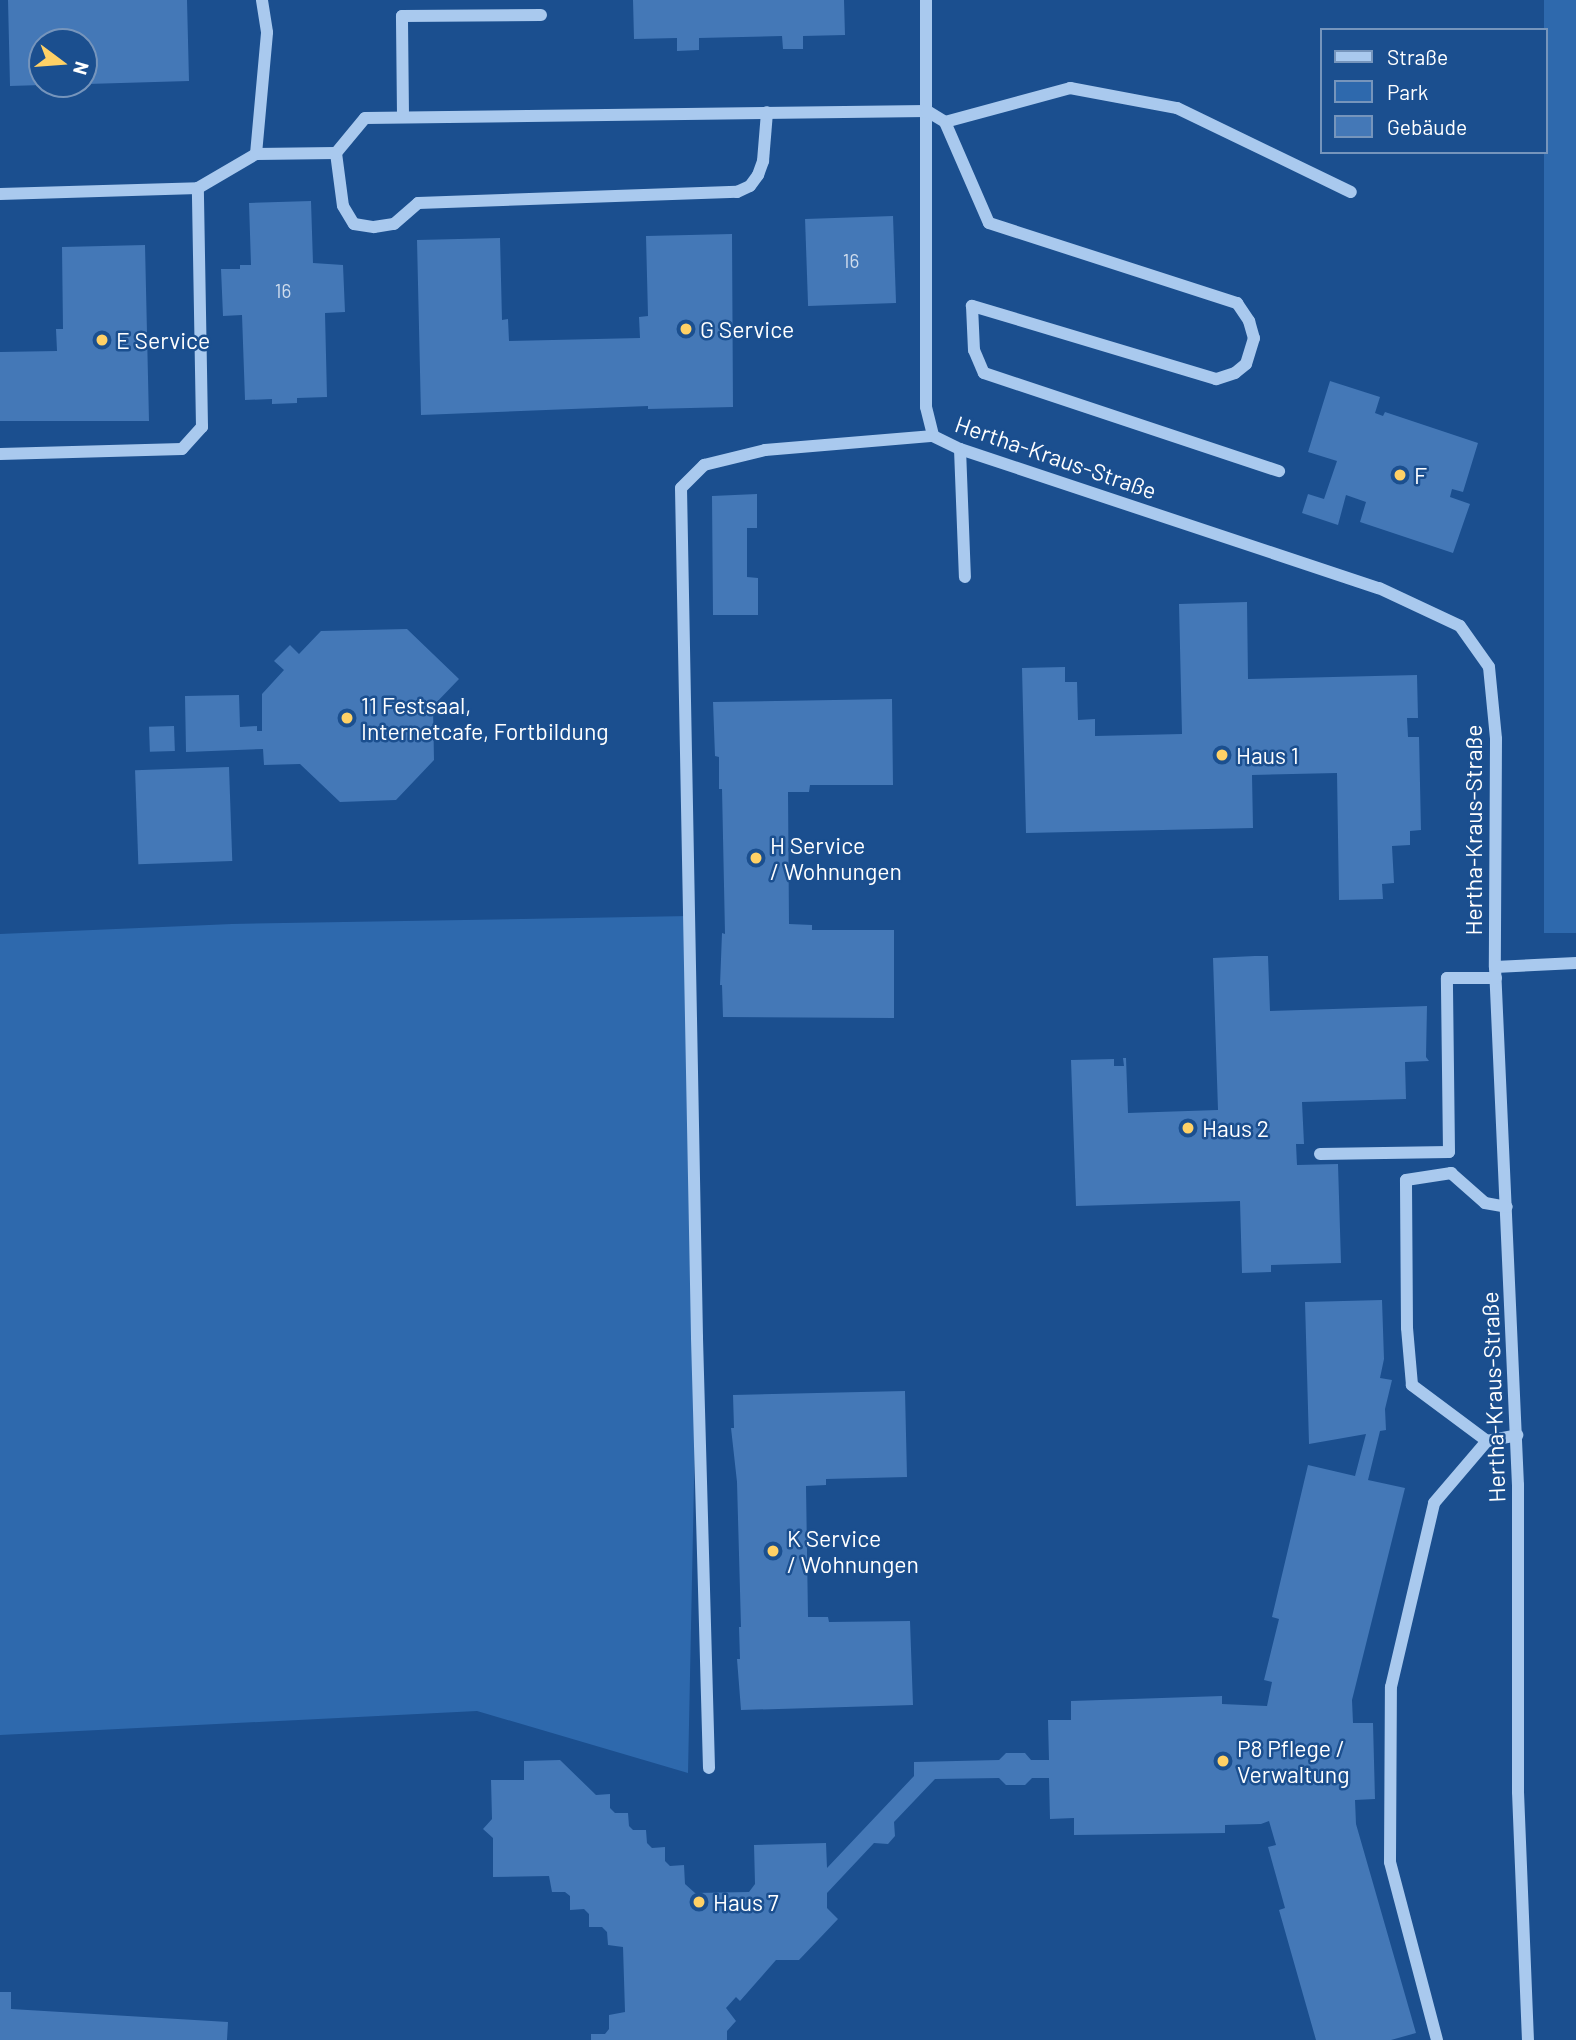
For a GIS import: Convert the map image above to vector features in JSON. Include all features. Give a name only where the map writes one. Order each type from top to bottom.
[{"type":"lane","points":[[257,154],[267,32],[262,0]]},
{"type":"lane","name":"Hertha-Kraus-Straße","points":[[926,0],[926,407],[933,436],[960,449],[1379,588],[1460,626],[1489,667],[1496,739],[1496,973],[1517,1435],[1518,1792],[1528,2040]]},
{"type":"lane","points":[[403,116],[402,16],[541,15]]},
{"type":"lane","points":[[945,122],[1070,88],[1177,108],[1351,192]]},
{"type":"lane","points":[[767,112],[763,161],[758,175],[750,186],[737,192],[418,203],[394,224],[374,228],[355,224],[343,206],[336,153],[365,118],[403,116],[767,112],[927,111],[945,122],[989,223],[1237,303],[1249,321],[1254,338],[1246,364],[1235,373],[1216,379],[972,306],[974,350],[984,373],[1279,471]]},
{"type":"lane","points":[[0,194],[198,188],[257,154],[336,153]]},
{"type":"lane","points":[[0,454],[182,449],[202,427],[198,188]]},
{"type":"lane","points":[[709,1768],[697,1337],[681,488],[704,465],[765,450],[933,436]]},
{"type":"lane","points":[[960,449],[965,578]]},
{"type":"lane","points":[[1320,1153],[1449,1152],[1447,978],[1576,963]]},
{"type":"lane","points":[[1487,1441],[1412,1385],[1407,1328],[1406,1180],[1451,1174],[1485,1203],[1507,1207]]},
{"type":"lane","points":[[1437,2040],[1390,1862],[1391,1687],[1434,1503],[1487,1441],[1517,1435]]},
{"type":"green space","points":[[1544,0],[1576,0],[1576,933],[1544,933],[1544,154],[1548,154],[1548,28],[1544,28]]},
{"type":"green space","points":[[690,916],[697,1337],[688,1773],[477,1711],[0,1735],[0,934],[232,924]]},
{"type":"building","points":[[8,0],[187,0],[189,81],[98,84],[98,28],[28,28],[28,85],[10,86]]},
{"type":"building","points":[[633,0],[844,0],[845,35],[803,36],[803,49],[783,49],[782,36],[699,38],[699,50],[677,51],[677,38],[634,39]]},
{"type":"building","points":[[311,201],[313,263],[343,265],[345,312],[325,313],[327,397],[297,398],[297,403],[272,404],[272,399],[245,400],[242,315],[223,316],[221,269],[240,269],[240,265],[251,265],[249,203]]},
{"type":"building","points":[[893,216],[896,303],[808,306],[805,219]]},
{"type":"building","name":"G Service","points":[[732,234],[733,407],[648,409],[648,406],[421,415],[417,240],[500,238],[502,320],[508,319],[509,341],[640,338],[639,317],[648,316],[646,236]]},
{"type":"building","name":"E Service","points":[[145,245],[149,421],[0,421],[0,352],[57,351],[56,329],[63,329],[62,247]]},
{"type":"building","name":"F","points":[[1330,381],[1380,397],[1375,413],[1383,416],[1385,412],[1478,443],[1463,492],[1452,489],[1450,497],[1470,504],[1453,553],[1360,522],[1366,502],[1346,495],[1338,525],[1302,513],[1308,494],[1324,499],[1337,461],[1308,452]]},
{"type":"building","points":[[757,494],[757,528],[747,528],[747,577],[758,578],[758,615],[713,615],[712,496]]},
{"type":"building","name":"Haus 1","points":[[1247,602],[1248,679],[1417,675],[1418,718],[1407,718],[1408,737],[1419,737],[1421,830],[1410,831],[1410,845],[1392,846],[1394,883],[1382,884],[1383,899],[1339,900],[1337,773],[1252,775],[1253,828],[1026,833],[1022,668],[1065,667],[1065,682],[1077,682],[1078,720],[1095,719],[1095,736],[1182,734],[1179,604]]},
{"type":"building","name":"11 Festsaal, Internetcafe, Fortbildung","points":[[407,629],[459,679],[433,706],[434,760],[396,800],[340,802],[300,764],[264,765],[263,749],[186,752],[185,696],[239,695],[240,727],[257,726],[257,731],[262,731],[262,694],[284,670],[274,661],[290,645],[299,654],[321,631]]},
{"type":"building","name":"H Service / Wohnungen","points":[[892,699],[893,785],[810,785],[809,792],[788,792],[789,924],[812,925],[812,930],[894,930],[894,1018],[723,1017],[720,985],[722,933],[725,934],[722,789],[719,789],[719,757],[715,756],[713,702]]},
{"type":"building","points":[[174,726],[175,751],[150,752],[149,727]]},
{"type":"building","points":[[229,767],[232,861],[138,864],[135,770]]},
{"type":"building","name":"Haus 2","points":[[1268,956],[1270,1011],[1427,1006],[1426,1057],[1429,1061],[1405,1062],[1406,1099],[1302,1102],[1304,1144],[1296,1144],[1297,1165],[1338,1164],[1341,1263],[1271,1265],[1271,1272],[1242,1273],[1240,1201],[1076,1206],[1071,1060],[1114,1059],[1114,1066],[1124,1066],[1123,1058],[1126,1058],[1128,1113],[1218,1110],[1213,958]]},
{"type":"building","points":[[1382,1300],[1384,1359],[1380,1378],[1392,1380],[1385,1409],[1386,1430],[1380,1431],[1368,1480],[1405,1488],[1352,1700],[1353,1723],[1373,1723],[1375,1799],[1355,1800],[1356,1824],[1416,2033],[1391,2040],[1316,2040],[1279,1910],[1285,1908],[1268,1847],[1276,1845],[1269,1821],[1261,1824],[1225,1825],[1225,1833],[1074,1835],[1074,1818],[1050,1819],[1049,1778],[1032,1778],[1025,1785],[1006,1785],[999,1778],[935,1779],[894,1822],[895,1836],[888,1844],[874,1843],[827,1893],[827,1908],[838,1919],[799,1960],[776,1960],[740,2001],[736,1997],[726,2008],[736,2021],[727,2031],[727,2040],[591,2040],[591,2034],[605,2034],[609,2029],[609,2015],[625,2012],[623,1947],[608,1945],[607,1932],[602,1927],[589,1927],[589,1914],[584,1909],[570,1910],[570,1896],[565,1892],[552,1892],[549,1876],[493,1877],[493,1838],[483,1829],[492,1819],[491,1780],[524,1780],[524,1761],[560,1760],[596,1795],[610,1794],[610,1808],[615,1813],[628,1813],[629,1826],[633,1830],[646,1830],[647,1843],[652,1848],[665,1847],[665,1861],[670,1866],[684,1865],[685,1884],[695,1893],[749,1892],[755,1884],[754,1845],[826,1843],[827,1868],[914,1776],[914,1762],[999,1760],[1006,1753],[1025,1753],[1031,1760],[1049,1760],[1048,1720],[1071,1720],[1071,1701],[1222,1696],[1222,1704],[1267,1706],[1272,1682],[1264,1680],[1279,1619],[1272,1617],[1308,1465],[1355,1476],[1366,1434],[1309,1444],[1305,1302]]},
{"type":"building","name":"K Service / Wohnungen","points":[[905,1391],[907,1477],[826,1479],[826,1485],[806,1486],[808,1617],[828,1617],[829,1622],[910,1621],[913,1705],[741,1710],[737,1659],[740,1659],[741,1627],[737,1482],[731,1428],[734,1428],[733,1395]]},
{"type":"building","points":[[0,1992],[11,1992],[11,2009],[228,2022],[227,2040],[0,2040]]},
{"type":"place","name":"G Service","points":[[686,329]]},
{"type":"place","name":"E Service","points":[[102,340]]},
{"type":"place","name":"F","points":[[1400,475]]},
{"type":"place","name":"11 Festsaal, Internetcafe, Fortbildung","points":[[347,718]]},
{"type":"place","name":"Haus 1","points":[[1222,755]]},
{"type":"place","name":"H Service / Wohnungen","points":[[756,858]]},
{"type":"place","name":"Haus 2","points":[[1188,1128]]},
{"type":"place","name":"K Service / Wohnungen","points":[[773,1551]]},
{"type":"place","name":"P8 Pflege / Verwaltung","points":[[1223,1761]]},
{"type":"place","name":"Haus 7","points":[[699,1902]]}]
